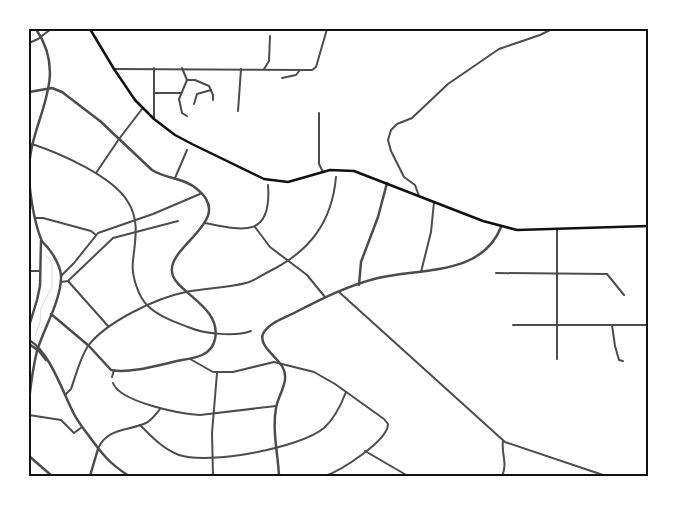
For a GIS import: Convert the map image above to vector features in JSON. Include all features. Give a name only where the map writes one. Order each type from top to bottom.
[{"type":"main road","points":[[90,29],[114,69],[142,109],[175,135],[264,179],[292,182],[323,172],[350,170],[501,227],[522,230],[648,226]]},
{"type":"street","points":[[29,326],[37,300],[41,241],[30,201],[29,172],[32,144],[49,88],[50,65],[42,36],[36,29]]},
{"type":"street","points":[[29,43],[51,29]]},
{"type":"street","points":[[114,69],[312,70],[316,67],[327,29]]},
{"type":"street","points":[[418,196],[415,185],[404,177],[391,151],[388,140],[391,130],[397,124],[412,118],[448,84],[499,49],[552,29]]},
{"type":"street","points":[[264,69],[269,61],[270,36]]},
{"type":"street","points":[[154,68],[154,119]]},
{"type":"street","points":[[182,68],[187,80],[179,99],[180,110],[184,116],[187,116]]},
{"type":"street","points":[[238,111],[241,70]]},
{"type":"street","points":[[282,78],[296,75],[300,70]]},
{"type":"street","points":[[187,80],[207,84],[213,95],[213,100]]},
{"type":"street","points":[[29,92],[49,88],[58,90],[73,99],[149,168],[160,174],[192,185],[206,198],[208,206],[205,223],[172,265],[174,280],[205,309],[212,320],[216,333],[212,348],[190,359],[125,370],[112,370]]},
{"type":"street","points":[[194,104],[197,94],[211,90]]},
{"type":"street","points":[[154,93],[181,93]]},
{"type":"street","points":[[96,173],[142,109]]},
{"type":"street","points":[[319,113],[319,164],[323,172]]},
{"type":"street","points":[[32,144],[96,173],[121,191],[132,210],[135,220],[136,233],[132,275],[147,306],[168,319],[194,330],[234,334],[252,331]]},
{"type":"street","points":[[174,179],[187,150]]},
{"type":"street","points":[[66,394],[71,389],[89,346],[108,327],[126,315],[188,292],[247,282],[289,261],[310,242],[323,225],[332,201],[336,177]]},
{"type":"street","points":[[359,285],[361,262],[378,217],[387,183]]},
{"type":"street","points":[[205,223],[242,229],[255,227],[265,217],[269,206],[268,185]]},
{"type":"street","points":[[62,275],[96,235],[202,193]]},
{"type":"street","points":[[421,272],[432,228],[434,202]]},
{"type":"street","points":[[36,218],[42,217],[91,230],[96,235]]},
{"type":"street","points":[[61,282],[68,281],[109,240],[178,221]]},
{"type":"street","points":[[255,227],[270,247],[311,279],[325,298]]},
{"type":"street","points":[[280,476],[276,406],[285,377],[280,363],[264,344],[262,338],[264,332],[274,324],[325,298],[377,278],[457,265],[477,256],[494,241],[501,227]]},
{"type":"street","points":[[557,229],[557,359]]},
{"type":"street","points":[[29,400],[38,349],[51,314],[62,275],[49,249],[41,241]]},
{"type":"street","points":[[29,271],[40,270]]},
{"type":"street","points":[[496,273],[608,274],[624,295]]},
{"type":"street","points":[[68,281],[108,327]]},
{"type":"street","points":[[339,292],[503,441],[606,476]]},
{"type":"street","points":[[51,314],[89,346],[112,370],[112,377]]},
{"type":"street","points":[[513,324],[648,326]]},
{"type":"street","points":[[612,325],[618,358],[620,361],[623,361]]},
{"type":"street","points":[[29,342],[38,349],[47,361],[66,394],[74,414],[98,449],[110,463],[129,476]]},
{"type":"street","points":[[38,349],[47,361]]},
{"type":"street","points":[[36,358],[43,356]]},
{"type":"street","points":[[190,359],[213,372],[233,372],[272,362],[314,372],[379,414],[388,424],[387,430],[383,435],[333,475],[325,476]]},
{"type":"street","points":[[213,476],[212,458],[217,372]]},
{"type":"street","points":[[113,383],[115,388],[127,397],[190,415],[276,406]]},
{"type":"street","points":[[140,425],[169,451],[181,456],[212,458],[277,447],[316,433],[324,427],[338,410],[346,392]]},
{"type":"street","points":[[90,476],[102,442],[112,433],[150,420],[161,408]]},
{"type":"street","points":[[29,415],[61,420],[74,433],[82,427]]},
{"type":"street","points":[[502,476],[505,467],[502,449],[503,441]]},
{"type":"street","points":[[365,451],[408,476]]},
{"type":"street","points":[[29,456],[52,476]]},
{"type":"waterway","points":[[35,336],[40,323],[41,308],[52,287],[52,263],[46,256]]}]
